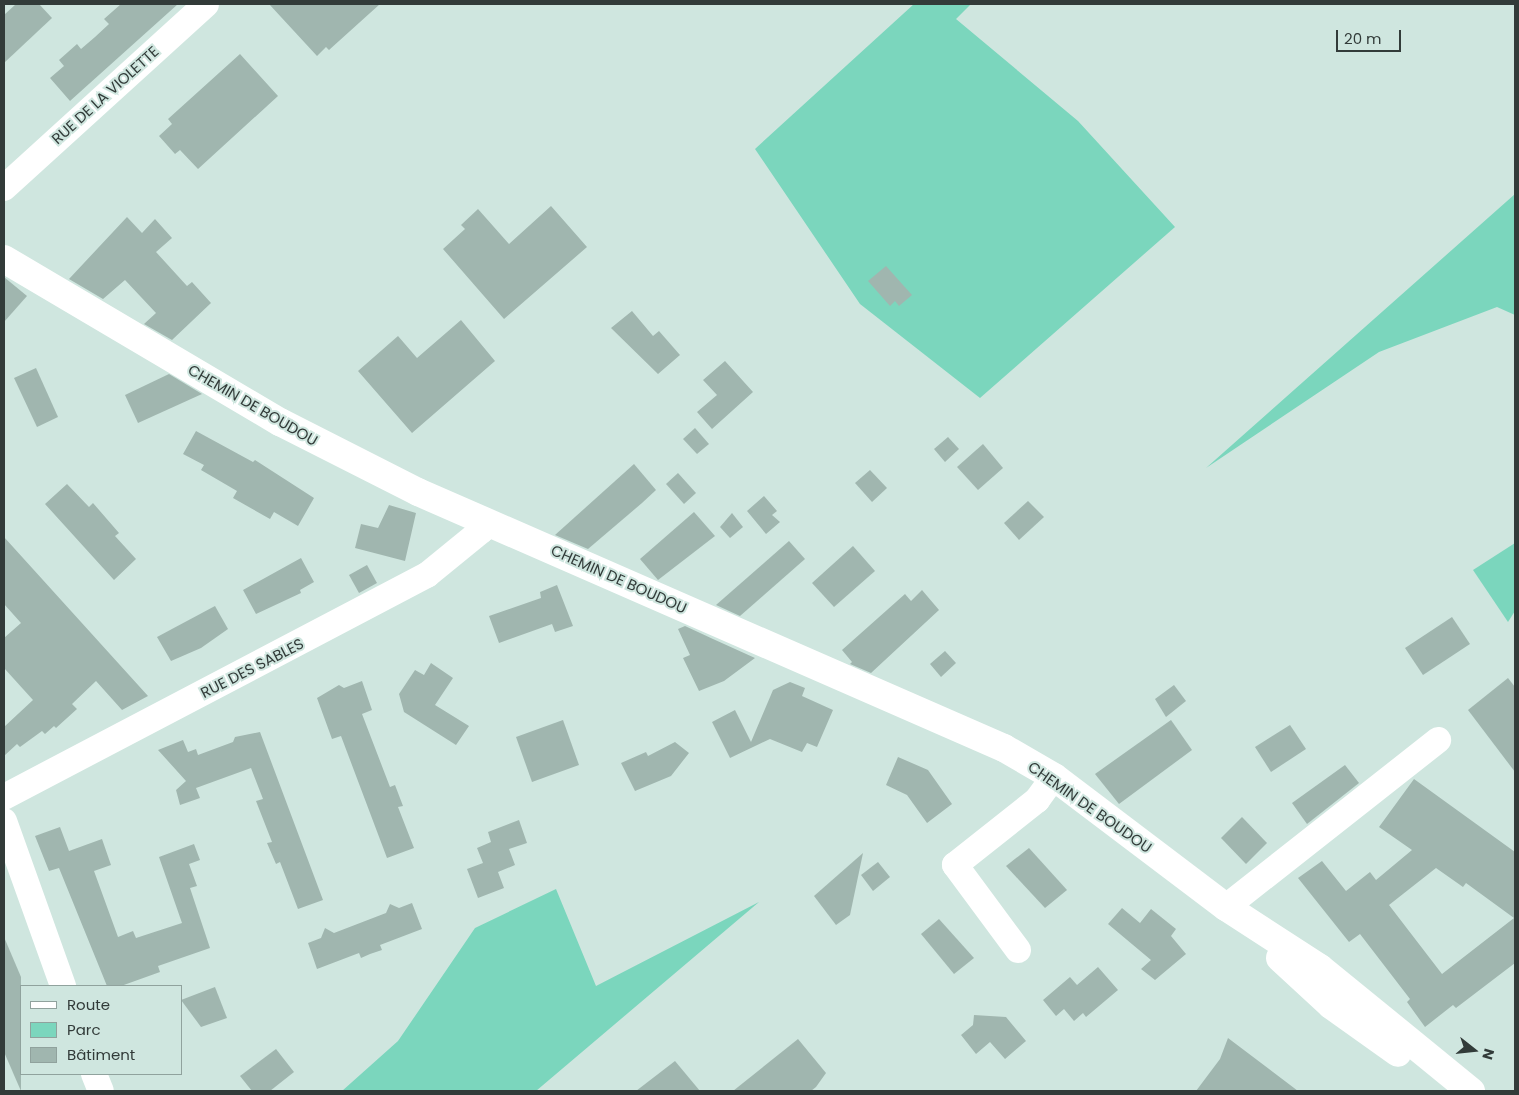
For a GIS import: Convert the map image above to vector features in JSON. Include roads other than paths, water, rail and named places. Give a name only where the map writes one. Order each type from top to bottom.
[{"type":"street","name":"RUE DE LA VIOLETTE","points":[[4,188],[206,4]]},
{"type":"street","name":"CHEMIN DE BOUDOU","points":[[4,259],[317,442],[418,492],[1004,748],[1054,777],[1226,907],[1320,968],[1471,1091]]},
{"type":"street","name":"RUE DES SABLES","points":[[4,796],[427,575],[481,531],[485,520]]},
{"type":"street","points":[[1226,907],[1438,740]]},
{"type":"street","points":[[1018,950],[955,865],[1037,800],[1054,777]]},
{"type":"street","points":[[4,821],[63,985]]},
{"type":"street","name":"CHEMIN DE BOUDOU","points":[[1226,907],[1331,1004],[1448,1091]]},
{"type":"street","points":[[94,1075],[101,1091]]}]
